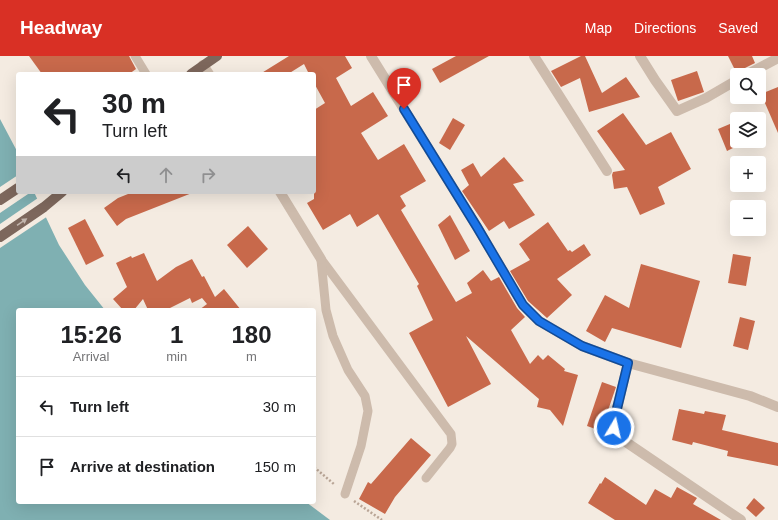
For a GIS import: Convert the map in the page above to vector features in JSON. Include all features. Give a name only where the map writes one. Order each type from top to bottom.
[{"type":"main road","points":[[206,70],[217,56]]},
{"type":"main road","points":[[0,200],[16,189]]},
{"type":"main road","points":[[0,237],[44,207],[60,194]]},
{"type":"street","points":[[371,56],[477,227],[523,305],[539,321],[582,346],[628,363],[750,396],[778,407]]},
{"type":"street","points":[[534,56],[608,170]]},
{"type":"street","points":[[640,56],[677,111],[706,98],[730,84]]},
{"type":"street","points":[[759,68],[778,58]]},
{"type":"street","points":[[281,194],[321,259]]},
{"type":"street","points":[[628,363],[614,421],[616,434],[741,520]]},
{"type":"lane","points":[[135,56],[145,72]]},
{"type":"lane","points":[[321,259],[451,434],[452,444],[450,448],[426,478]]},
{"type":"lane","points":[[321,259],[326,310],[333,336],[348,370],[365,396],[368,411],[361,446],[345,494]]},
{"type":"path","points":[[316,469],[345,494],[382,520]]},
{"type":"water","points":[[0,119],[16,149],[16,194],[35,194],[59,245],[85,285],[103,308],[16,308],[16,504],[309,504],[330,520],[0,520]]},
{"type":"pier","points":[[16,176],[16,194],[28,194],[0,213],[0,187]]},
{"type":"pier","points":[[38,198],[48,216],[0,248],[0,224]]},
{"type":"building","points":[[29,56],[129,56],[136,69],[132,72],[41,72]]},
{"type":"building","points":[[289,56],[345,56],[352,68],[336,78],[351,106],[373,92],[388,116],[361,133],[378,160],[404,144],[426,181],[400,196],[406,206],[401,210],[456,302],[472,293],[467,283],[483,270],[491,281],[499,277],[517,308],[525,317],[511,330],[530,364],[538,355],[543,360],[548,355],[565,369],[564,371],[578,375],[563,426],[550,410],[537,407],[539,399],[466,336],[491,384],[448,407],[409,333],[433,320],[417,286],[419,284],[378,214],[357,227],[350,214],[323,230],[307,203],[314,199],[314,194],[316,194],[316,109],[325,103],[316,87],[316,72],[308,72],[304,64],[291,72],[263,72]]},
{"type":"building","points":[[456,56],[489,56],[440,83],[432,69]]},
{"type":"building","points":[[581,56],[585,56],[602,93],[626,77],[640,97],[589,112],[580,78],[561,87],[551,71]]},
{"type":"building","points":[[728,56],[752,56],[755,63],[745,68],[734,68]]},
{"type":"building","points":[[697,71],[704,92],[678,101],[671,80]]},
{"type":"building","points":[[778,87],[778,133],[765,104],[766,92]]},
{"type":"building","points":[[623,113],[646,145],[671,132],[691,169],[658,187],[665,204],[640,215],[627,187],[614,189],[613,172],[625,170],[597,131]]},
{"type":"building","points":[[453,118],[465,125],[450,150],[439,143]]},
{"type":"building","points":[[730,124],[730,148],[733,148],[727,151],[718,129]]},
{"type":"building","points":[[504,157],[524,181],[513,184],[535,215],[509,229],[504,221],[489,231],[462,191],[469,185],[461,170],[473,163],[481,177]]},
{"type":"building","points":[[128,194],[189,194],[126,219],[117,226],[104,208],[118,198]]},
{"type":"building","points":[[450,215],[470,251],[455,260],[438,225]]},
{"type":"building","points":[[85,219],[104,256],[86,265],[68,228]]},
{"type":"building","points":[[548,222],[568,251],[570,250],[572,252],[584,244],[591,255],[557,279],[572,295],[547,318],[528,301],[510,271],[530,260],[519,244]]},
{"type":"building","points":[[248,226],[268,249],[247,268],[227,245]]},
{"type":"building","points":[[144,253],[157,281],[176,267],[192,259],[202,277],[204,276],[215,297],[224,289],[239,308],[202,308],[207,304],[202,298],[192,303],[190,298],[170,308],[147,308],[143,299],[136,308],[121,308],[113,299],[127,287],[116,263],[131,256],[132,258]]},
{"type":"building","points":[[733,254],[751,257],[746,286],[728,283]]},
{"type":"building","points":[[641,264],[700,281],[681,348],[612,328],[605,342],[586,331],[605,295],[629,308]]},
{"type":"building","points":[[740,317],[755,321],[748,350],[733,346]]},
{"type":"building","points":[[602,382],[616,387],[601,431],[587,426]]},
{"type":"building","points":[[679,409],[704,414],[705,411],[726,415],[722,430],[778,443],[778,466],[727,456],[728,451],[693,442],[692,445],[672,440]]},
{"type":"building","points":[[411,438],[431,455],[395,497],[385,514],[359,499],[368,482],[371,484]]},
{"type":"building","points":[[605,477],[646,505],[655,489],[671,498],[677,487],[697,498],[693,504],[721,520],[615,520],[588,503]]},
{"type":"building","points":[[754,498],[765,508],[756,517],[746,508]]},
{"type":"route","points":[[404,109],[523,305],[539,321],[582,346],[628,363],[614,421],[614,428]]}]
